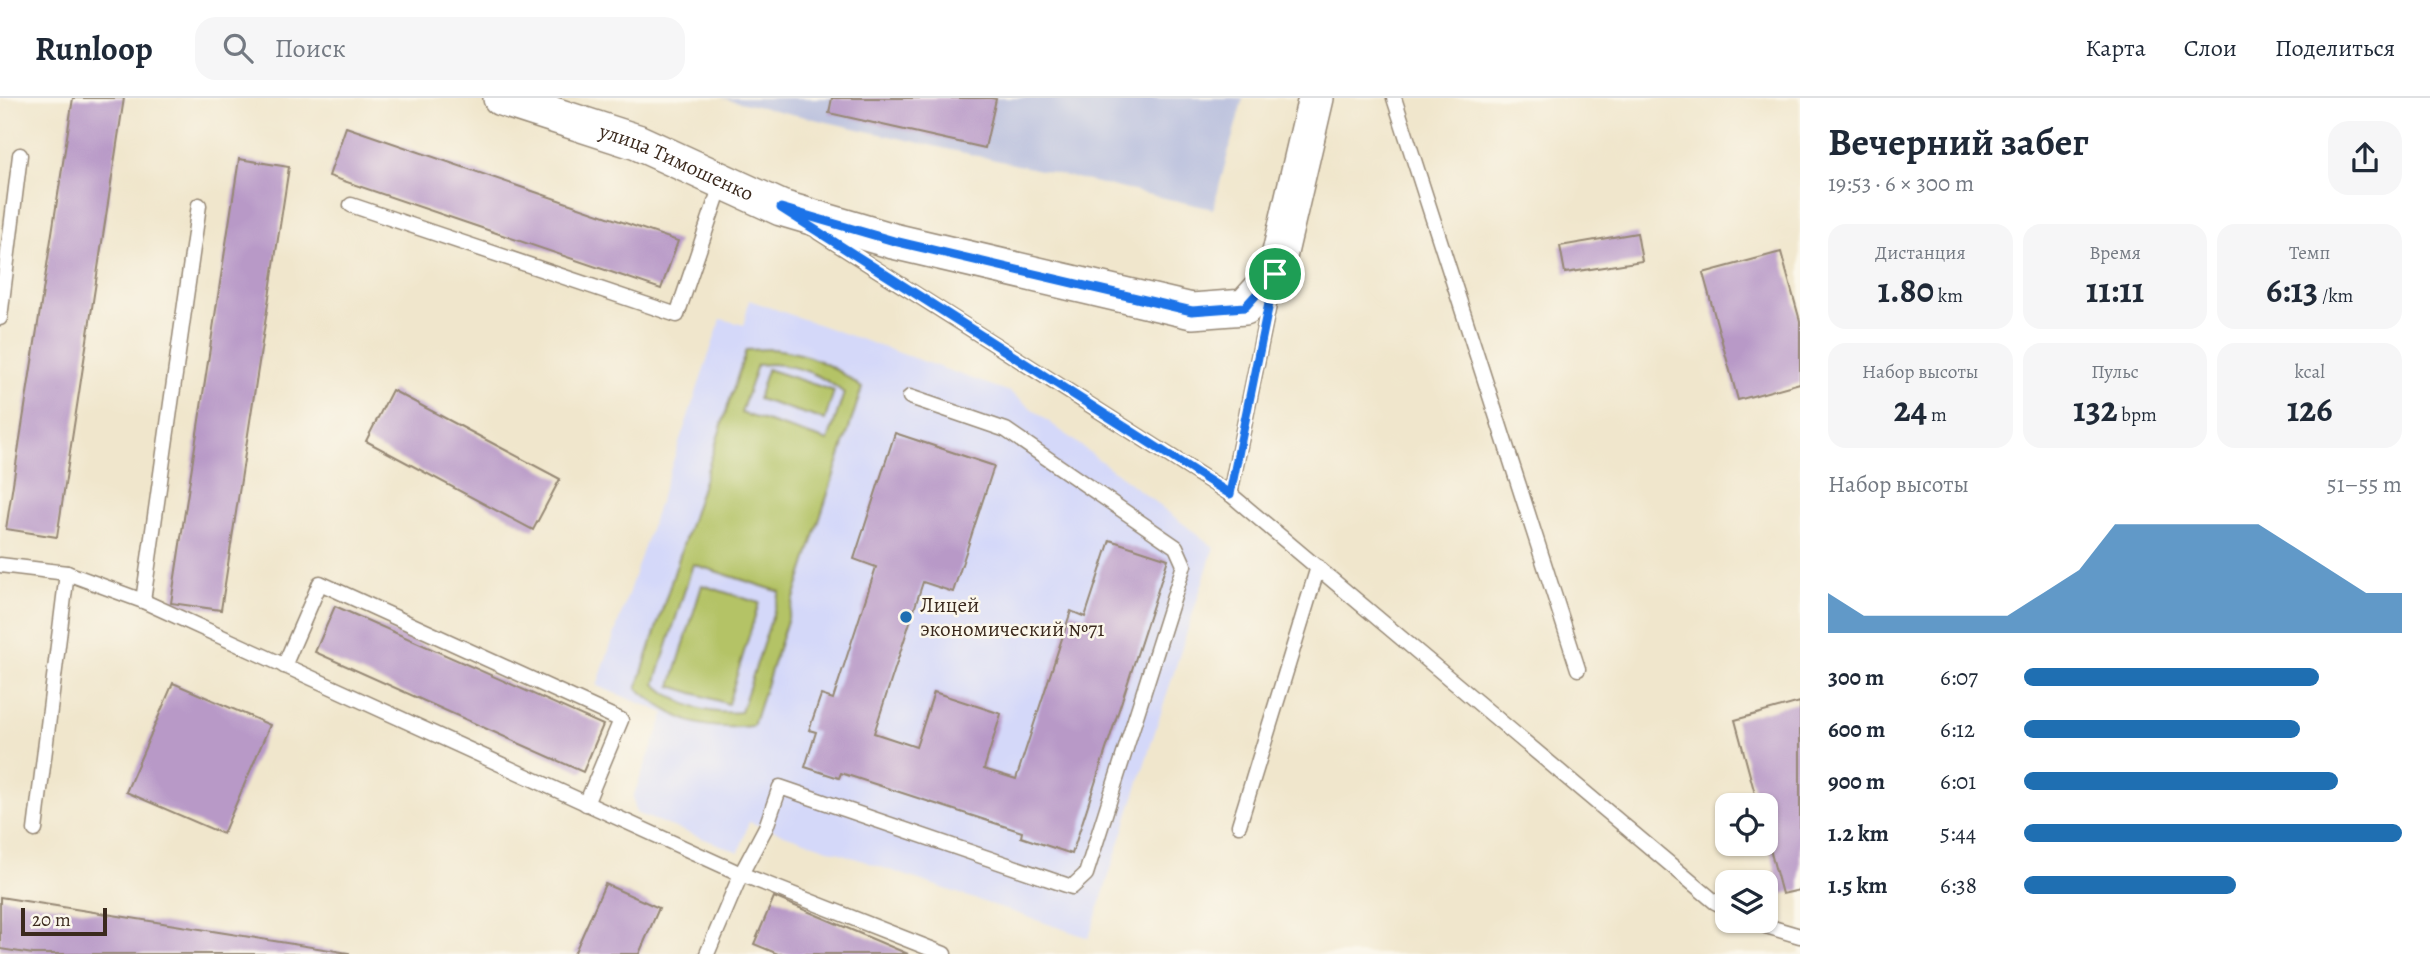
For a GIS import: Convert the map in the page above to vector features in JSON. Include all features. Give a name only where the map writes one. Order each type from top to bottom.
[{"type":"street","name":"улица Тимошенко","points":[[501,98],[637,142],[781,208],[894,241],[1192,311],[1245,307],[1275,274],[1317,98]]},
{"type":"lane","points":[[1394,98],[1578,669]]},
{"type":"lane","points":[[0,318],[20,155]]},
{"type":"lane","points":[[351,205],[677,315],[722,180]]},
{"type":"lane","points":[[143,601],[199,205]]},
{"type":"lane","points":[[781,208],[1230,494],[1715,902]]},
{"type":"lane","points":[[1230,494],[1275,274]]},
{"type":"lane","points":[[707,954],[741,874],[766,827],[780,787],[1072,887],[1086,874],[1184,565],[1177,547],[1006,430],[910,397]]},
{"type":"lane","points":[[0,565],[67,573],[143,601],[741,874],[944,954]]},
{"type":"lane","points":[[1239,825],[1318,567]]},
{"type":"lane","points":[[36,830],[67,573]]},
{"type":"lane","points":[[284,666],[320,583],[621,720],[586,804]]},
{"type":"lane","points":[[1778,930],[1800,936]]},
{"type":"shaded area","points":[[721,98],[1243,98],[1213,209]]},
{"type":"shaded area","name":"Лицей экономический №71","points":[[749,300],[1010,392],[1214,547],[1089,938],[749,822],[739,852],[636,813],[633,797],[665,713],[597,686],[721,319],[744,325]]},
{"type":"green space","points":[[771,349],[797,353],[830,366],[862,388],[753,726],[719,727],[690,722],[677,716],[637,688],[746,350]],"holes":[[[771,364],[810,372],[844,393],[828,441],[741,413],[757,365]],[[693,564],[780,592],[741,712],[717,712],[695,707],[674,698],[655,684]]]},
{"type":"green space","points":[[767,369],[834,391],[825,420],[758,399]]},
{"type":"green space","points":[[702,585],[759,603],[728,704],[671,686]]},
{"type":"building","points":[[73,98],[124,98],[57,537],[6,529]]},
{"type":"building","points":[[832,98],[996,99],[985,148],[829,113]]},
{"type":"building","points":[[346,127],[678,241],[661,289],[329,176]]},
{"type":"building","points":[[239,159],[289,167],[221,610],[171,603]]},
{"type":"building","points":[[1637,233],[1642,261],[1565,273],[1560,246]]},
{"type":"building","points":[[1781,252],[1800,321],[1800,383],[1738,400],[1703,273]]},
{"type":"building","points":[[392,390],[560,479],[533,530],[366,441]]},
{"type":"building","points":[[895,433],[994,466],[953,592],[923,582],[874,733],[916,747],[934,692],[1001,714],[984,769],[1016,779],[1071,611],[1085,617],[1110,540],[1168,559],[1072,854],[1021,837],[1022,832],[841,773],[839,778],[805,767],[816,732],[809,730],[821,695],[833,699],[876,567],[854,559]]},
{"type":"building","points":[[335,606],[603,725],[583,772],[315,652]]},
{"type":"building","points":[[173,683],[270,725],[223,834],[126,792]]},
{"type":"building","points":[[1800,702],[1800,890],[1782,894],[1778,870],[1776,870],[1772,856],[1778,856],[1778,793],[1755,793],[1735,720]]},
{"type":"building","points":[[605,884],[659,908],[639,954],[574,954]]},
{"type":"building","points":[[0,897],[349,954],[33,954],[0,949]]},
{"type":"building","points":[[774,897],[908,954],[778,954],[754,944]]},
{"type":"place","name":"Лицей экономический №71","points":[[906,617]]},
{"type":"route","points":[[781,208],[894,241],[1192,311],[1245,307],[1275,274],[1230,494],[781,208]]}]
